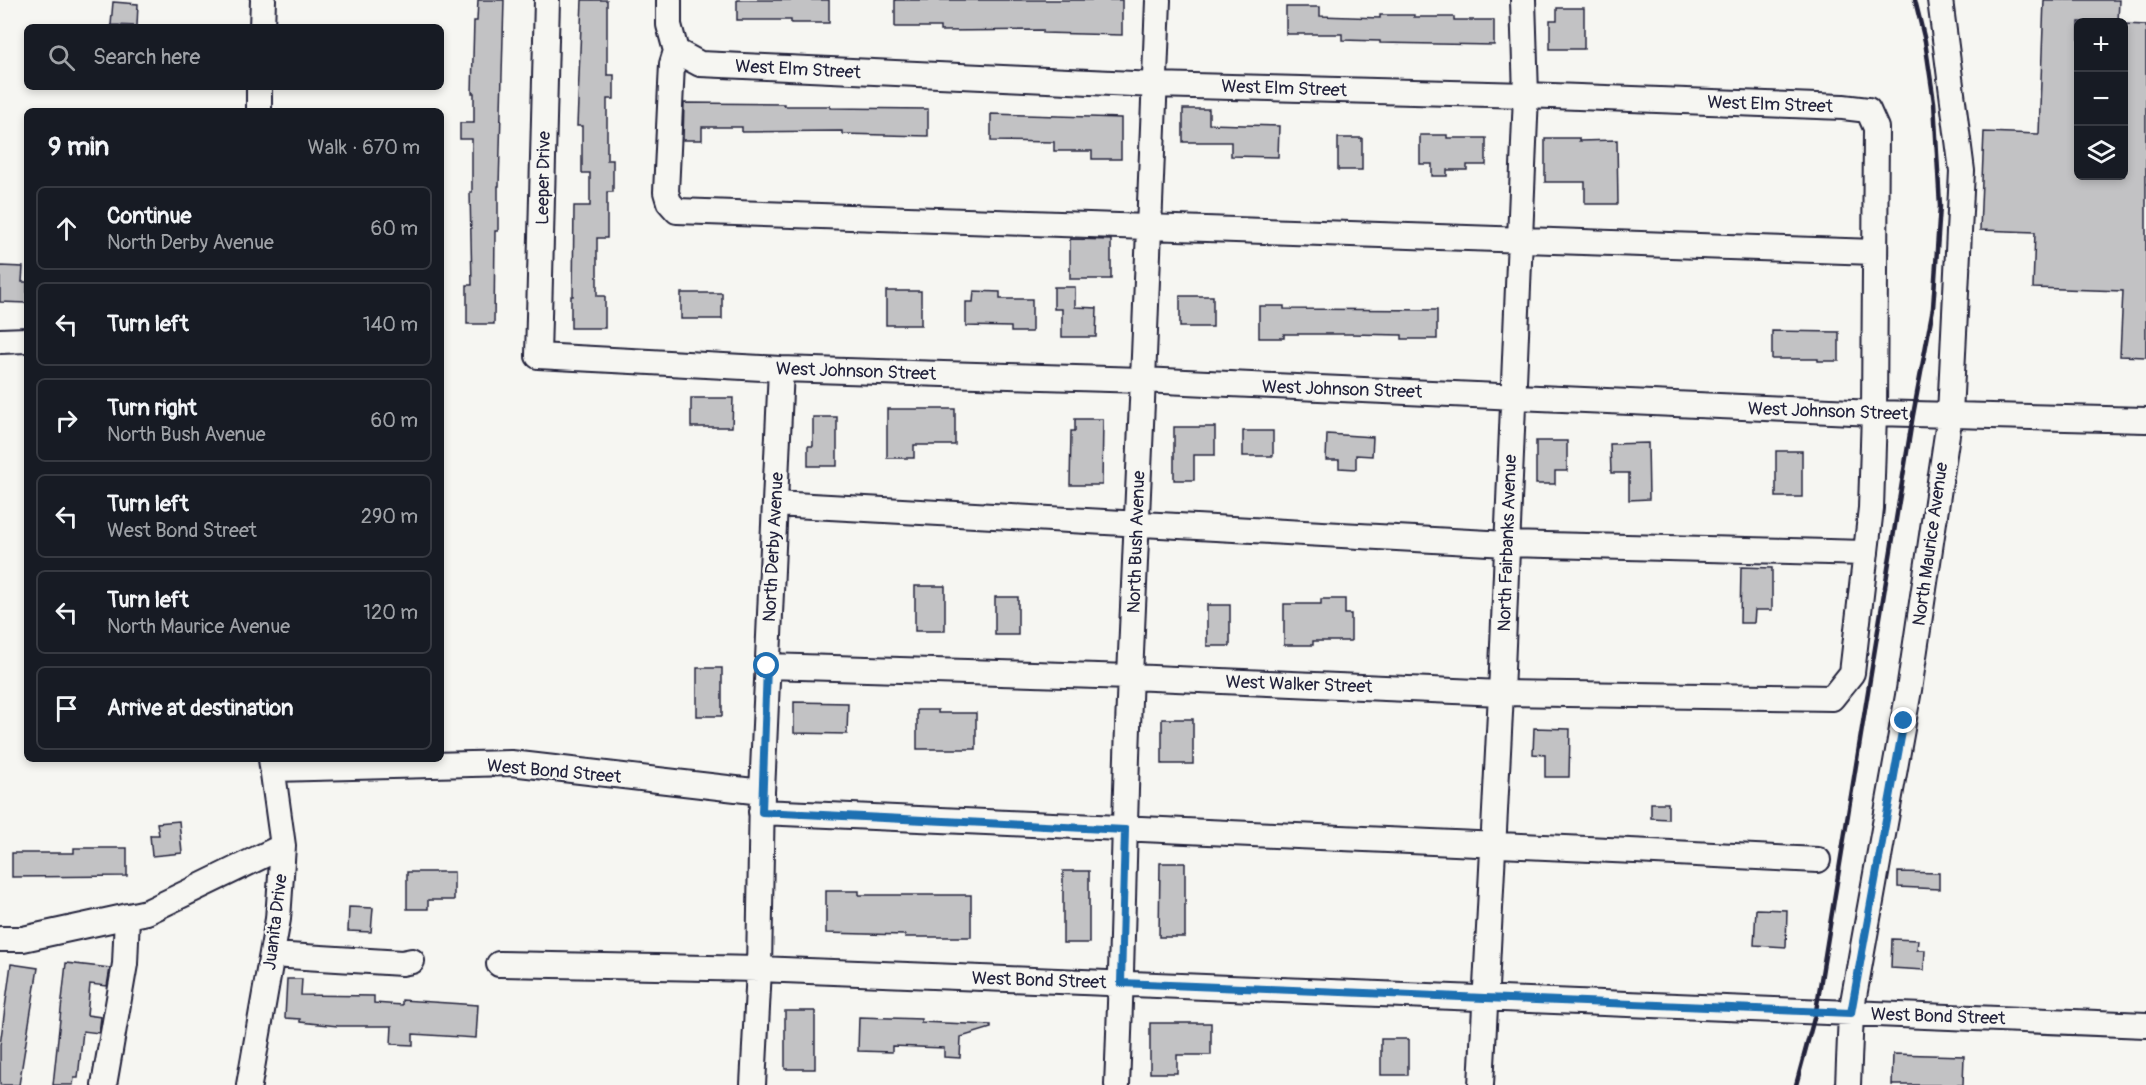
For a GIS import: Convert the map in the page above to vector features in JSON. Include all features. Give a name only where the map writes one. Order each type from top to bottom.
[{"type":"street","points":[[262,24],[263,0]]},
{"type":"street","name":"Leeper Drive","points":[[538,356],[547,0]]},
{"type":"street","points":[[669,0],[669,25],[676,51],[672,64],[666,192],[669,202],[677,211],[1148,228],[1520,238],[1875,252],[1874,413],[1871,508],[1866,553],[1507,544],[775,504]]},
{"type":"street","name":"North Bush Avenue","points":[[1117,1085],[1130,677],[1158,0]]},
{"type":"street","name":"North Fairbanks Avenue","points":[[1481,1085],[1501,693],[1526,94],[1522,0]]},
{"type":"street","name":"North Maurice Avenue","points":[[1848,1085],[1851,1013],[1909,690],[1950,414],[1962,171],[1940,0]]},
{"type":"street","name":"West Elm Street","points":[[676,51],[700,64],[1155,85],[1526,94],[1868,110],[1876,128],[1875,252]]},
{"type":"street","points":[[259,108],[260,90]]},
{"type":"street","points":[[0,341],[24,340]]},
{"type":"street","name":"West Johnson Street","points":[[538,356],[781,369],[1142,380],[1874,413],[2146,420]]},
{"type":"street","name":"North Derby Avenue","points":[[753,1085],[759,969],[767,666],[781,369]]},
{"type":"street","name":"West Walker Street","points":[[767,666],[1130,677],[1501,693],[1832,698],[1852,673],[1866,553]]},
{"type":"street","name":"West Bond Street","points":[[272,764],[510,764],[762,802],[1125,830],[1493,843],[1818,860]]},
{"type":"street","name":"Juanita Drive","points":[[249,1085],[278,919],[283,846],[272,764]]},
{"type":"street","points":[[0,939],[23,939],[147,912],[283,846]]},
{"type":"street","points":[[104,1085],[125,964],[127,916]]},
{"type":"street","points":[[272,955],[402,963],[412,961]]},
{"type":"street","name":"West Bond Street","points":[[500,964],[759,969],[2146,1025]]},
{"type":"building","points":[[478,0],[504,0],[498,231],[495,231],[494,324],[467,324],[467,285],[472,285],[470,192],[472,192],[472,139],[460,139],[460,123],[474,123],[474,93],[472,93],[474,21],[477,21]]},
{"type":"building","points":[[582,0],[607,0],[607,75],[614,75],[614,99],[607,99],[607,160],[613,160],[613,192],[607,192],[607,238],[597,238],[597,296],[605,296],[605,328],[571,328],[574,206],[590,206],[590,173],[582,173],[582,126],[577,126]]},
{"type":"building","points":[[737,0],[829,0],[829,23],[737,20]]},
{"type":"building","points":[[895,0],[1122,0],[1122,35],[1043,33],[1043,30],[940,31],[940,27],[895,27]]},
{"type":"building","points":[[2044,0],[2119,0],[2118,18],[2074,18],[2074,180],[2128,180],[2128,24],[2146,25],[2146,357],[2120,356],[2123,291],[2033,288],[2035,232],[1980,230],[1984,132],[2039,134]]},
{"type":"building","points":[[113,2],[138,4],[137,24],[111,24]]},
{"type":"building","points":[[1286,7],[1320,7],[1320,16],[1380,18],[1380,15],[1414,15],[1414,17],[1454,17],[1454,20],[1494,20],[1494,45],[1380,43],[1380,41],[1342,40],[1342,34],[1286,34]]},
{"type":"building","points":[[1557,8],[1584,8],[1584,49],[1550,49],[1550,20],[1557,20]]},
{"type":"building","points":[[684,103],[928,109],[928,136],[842,134],[842,131],[742,132],[742,127],[702,127],[702,140],[683,140]]},
{"type":"building","points":[[1183,109],[1209,109],[1209,124],[1279,126],[1278,157],[1231,156],[1231,142],[1183,142]]},
{"type":"building","points":[[991,114],[1121,118],[1121,159],[1092,159],[1092,151],[1054,151],[1054,142],[991,141]]},
{"type":"building","points":[[1420,135],[1486,138],[1486,165],[1467,165],[1467,170],[1447,170],[1447,176],[1432,176],[1432,164],[1420,164]]},
{"type":"building","points":[[1338,138],[1362,138],[1362,170],[1338,170]]},
{"type":"building","points":[[1545,138],[1579,138],[1579,141],[1617,140],[1618,204],[1585,204],[1585,182],[1545,182]]},
{"type":"building","points":[[1070,239],[1111,240],[1111,279],[1070,279]]},
{"type":"building","points":[[0,266],[23,267],[24,303],[0,302]]},
{"type":"building","points":[[1054,287],[1075,287],[1075,307],[1097,308],[1096,337],[1062,337],[1062,309],[1054,309]]},
{"type":"building","points":[[886,291],[921,291],[921,325],[886,325]]},
{"type":"building","points":[[974,291],[1000,292],[1000,299],[1032,299],[1032,332],[1011,332],[1011,327],[966,326],[966,302],[973,302]]},
{"type":"building","points":[[681,293],[722,293],[722,319],[681,319]]},
{"type":"building","points":[[1180,296],[1213,296],[1213,327],[1180,327]]},
{"type":"building","points":[[1259,306],[1284,306],[1284,309],[1437,310],[1437,339],[1402,339],[1402,335],[1351,334],[1284,334],[1284,338],[1259,338]]},
{"type":"building","points":[[1772,331],[1839,332],[1839,361],[1772,359]]},
{"type":"building","points":[[691,398],[733,398],[732,427],[691,427]]},
{"type":"building","points":[[887,409],[955,409],[955,445],[914,445],[914,458],[887,458]]},
{"type":"building","points":[[813,417],[837,417],[837,466],[808,466],[808,446],[813,446]]},
{"type":"building","points":[[1075,419],[1103,419],[1102,485],[1070,485],[1071,431],[1075,431]]},
{"type":"building","points":[[1174,427],[1215,427],[1215,455],[1194,455],[1194,480],[1174,480]]},
{"type":"building","points":[[1243,431],[1273,431],[1273,456],[1243,456]]},
{"type":"building","points":[[1327,434],[1373,437],[1372,456],[1356,455],[1356,469],[1339,468],[1339,460],[1326,460]]},
{"type":"building","points":[[1536,441],[1567,441],[1567,471],[1555,471],[1555,484],[1536,484]]},
{"type":"building","points":[[1648,443],[1649,499],[1629,500],[1629,473],[1611,473],[1610,444]]},
{"type":"building","points":[[1776,451],[1802,451],[1802,497],[1776,497]]},
{"type":"building","points":[[1741,567],[1772,568],[1772,610],[1755,610],[1754,623],[1740,623]]},
{"type":"building","points":[[915,586],[945,586],[945,631],[915,631]]},
{"type":"building","points":[[995,597],[1018,597],[1018,635],[995,635]]},
{"type":"building","points":[[1321,599],[1345,599],[1345,614],[1351,614],[1351,641],[1313,641],[1313,645],[1284,645],[1284,604],[1321,604]]},
{"type":"building","points":[[1207,605],[1230,605],[1230,646],[1207,646]]},
{"type":"building","points":[[697,668],[722,668],[722,716],[697,716]]},
{"type":"building","points":[[794,702],[848,703],[847,734],[794,733]]},
{"type":"building","points":[[917,710],[938,710],[938,713],[976,713],[976,749],[917,749]]},
{"type":"building","points":[[1162,719],[1193,719],[1193,764],[1162,764]]},
{"type":"building","points":[[1534,728],[1570,729],[1569,777],[1545,777],[1545,755],[1533,754]]},
{"type":"building","points":[[1651,803],[1668,803],[1668,819],[1651,818]]},
{"type":"building","points":[[179,821],[182,853],[152,856],[150,835],[159,835],[157,823]]},
{"type":"building","points":[[74,848],[127,848],[127,876],[12,877],[12,853],[74,853]]},
{"type":"building","points":[[1160,863],[1185,863],[1185,937],[1159,937]]},
{"type":"building","points":[[1063,871],[1089,871],[1089,943],[1063,943]]},
{"type":"building","points":[[407,872],[454,872],[454,900],[428,900],[428,909],[407,909]]},
{"type":"building","points":[[1898,872],[1939,873],[1939,889],[1898,887]]},
{"type":"building","points":[[826,891],[859,891],[859,895],[971,895],[971,937],[905,937],[905,935],[826,933]]},
{"type":"building","points":[[349,907],[373,908],[371,932],[348,931]]},
{"type":"building","points":[[1756,909],[1787,910],[1786,947],[1754,945]]},
{"type":"building","points":[[1892,939],[1918,940],[1917,950],[1925,950],[1924,970],[1891,968]]},
{"type":"building","points":[[66,963],[110,968],[107,986],[90,984],[87,1015],[101,1017],[99,1033],[83,1031],[78,1078],[74,1078],[73,1085],[53,1085]]},
{"type":"building","points":[[11,964],[38,968],[19,1085],[0,1085],[0,1045]]},
{"type":"building","points":[[287,979],[302,979],[301,995],[374,996],[374,1003],[402,1005],[402,1000],[478,1005],[476,1038],[413,1034],[413,1045],[391,1044],[392,1026],[338,1026],[285,1018]]},
{"type":"building","points":[[785,1011],[815,1011],[815,1069],[785,1069]]},
{"type":"building","points":[[859,1017],[921,1019],[921,1022],[991,1025],[991,1028],[961,1037],[960,1058],[944,1057],[944,1048],[892,1046],[892,1052],[858,1051]]},
{"type":"building","points":[[1150,1023],[1211,1023],[1211,1055],[1177,1055],[1177,1073],[1150,1073]]},
{"type":"building","points":[[1381,1039],[1408,1039],[1408,1075],[1381,1075]]},
{"type":"building","points":[[1893,1054],[1964,1056],[1963,1085],[1892,1085]]},
{"type":"railway","points":[[1796,1085],[1816,1011],[1913,415],[1933,308],[1940,206],[1934,102],[1925,41],[1915,0]]},
{"type":"route","points":[[767,666],[762,812],[1125,830],[1121,983],[1851,1013],[1904,721]]}]
